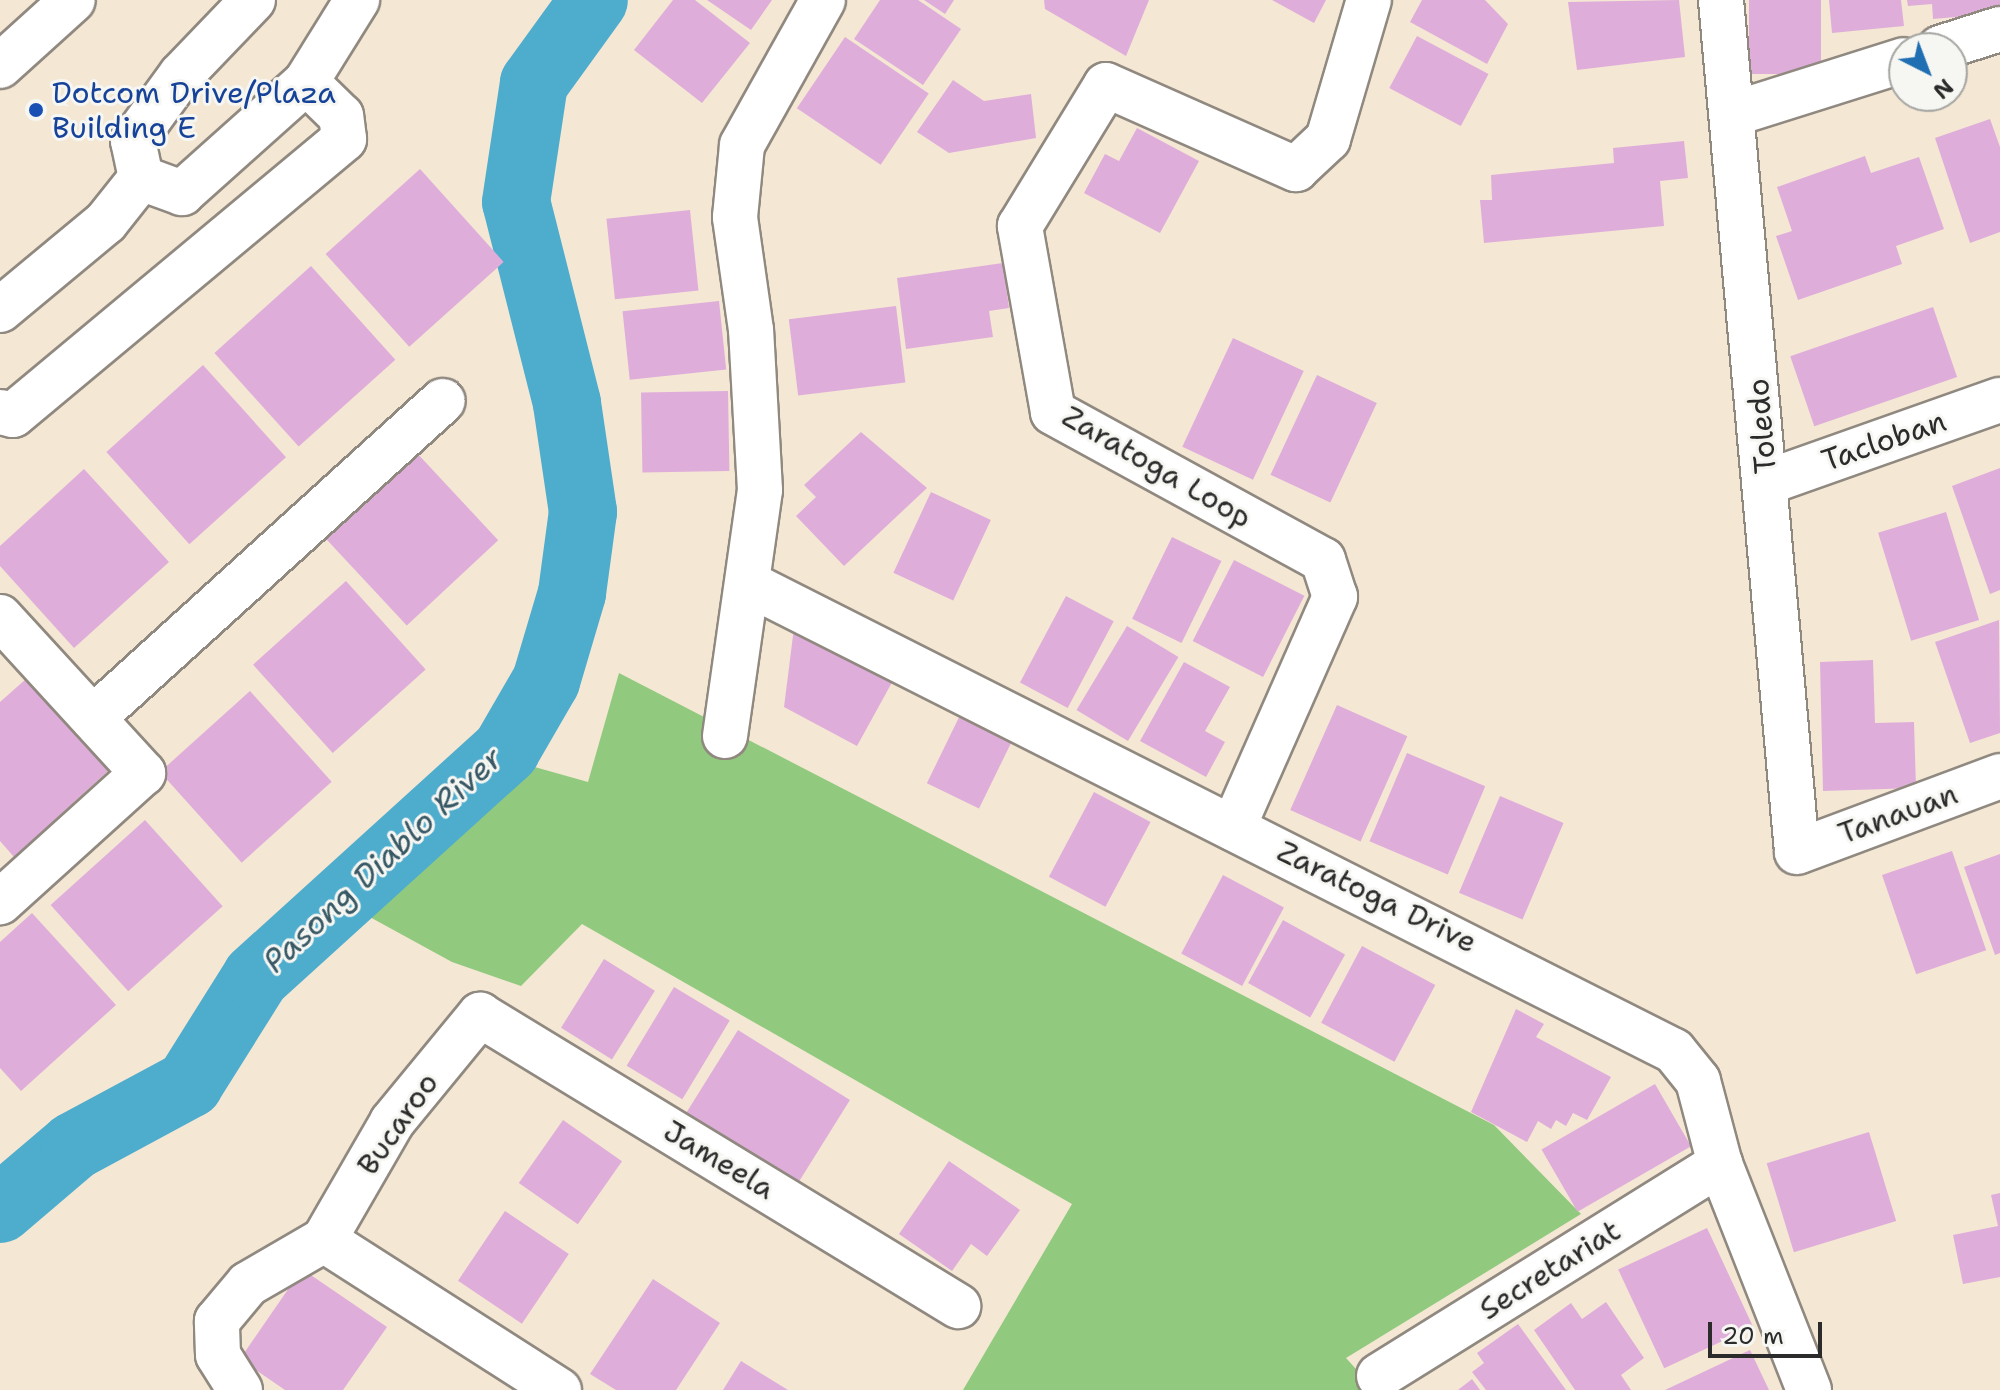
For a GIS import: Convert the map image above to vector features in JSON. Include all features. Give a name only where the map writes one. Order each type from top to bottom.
[{"type":"street","points":[[0,66],[73,0]]},
{"type":"street","points":[[141,178],[133,141],[181,75],[253,0]]},
{"type":"street","points":[[141,178],[182,193],[306,82],[357,0]]},
{"type":"street","points":[[725,736],[760,490],[751,330],[735,217],[742,145],[823,0]]},
{"type":"street","name":"Zaratoga Loop","points":[[1233,828],[1335,597],[1323,560],[1053,412],[1020,226],[1106,85],[1296,169],[1328,139],[1369,0]]},
{"type":"street","name":"Toledo","points":[[1721,0],[1768,482],[1797,852]]},
{"type":"street","points":[[1968,39],[2000,29]]},
{"type":"street","points":[[1733,114],[1888,65]]},
{"type":"street","points":[[0,412],[13,415],[344,139],[341,116],[306,82]]},
{"type":"street","points":[[0,310],[106,222],[141,178]]},
{"type":"street","name":"Tacloban","points":[[1768,482],[2000,400]]},
{"type":"street","points":[[93,718],[443,401]]},
{"type":"street","name":"Zaratoga Drive","points":[[749,584],[1674,1051],[1698,1081],[1720,1164],[1809,1390]]},
{"type":"street","points":[[0,617],[143,773],[0,902]]},
{"type":"street","name":"Tanauan","points":[[1797,852],[2000,776]]},
{"type":"street","name":"Bucaroo","points":[[324,1240],[392,1122],[480,1015]]},
{"type":"street","name":"Jameela","points":[[480,1015],[958,1306]]},
{"type":"street","name":"Secretariat","points":[[1379,1376],[1720,1164]]},
{"type":"street","points":[[240,1390],[218,1355],[217,1321],[248,1284],[324,1240],[559,1390]]},
{"type":"green space","points":[[619,673],[1494,1125],[1581,1214],[1346,1358],[1375,1390],[963,1390],[1072,1204],[582,924],[521,986],[452,962],[357,910],[517,762],[588,782]]},
{"type":"building","points":[[673,0],[695,0],[750,43],[702,103],[634,50]]},
{"type":"building","points":[[707,0],[772,0],[751,30]]},
{"type":"building","points":[[880,0],[918,0],[961,29],[923,85],[854,39]]},
{"type":"building","points":[[924,0],[954,0],[945,14]]},
{"type":"building","points":[[1044,0],[1149,0],[1126,56],[1045,9]]},
{"type":"building","points":[[1272,0],[1326,0],[1314,23]]},
{"type":"building","points":[[1422,0],[1485,0],[1508,24],[1487,64],[1410,22]]},
{"type":"building","points":[[1679,0],[1685,57],[1577,70],[1568,2]]},
{"type":"building","points":[[1749,0],[1821,0],[1821,74],[1749,74]]},
{"type":"building","points":[[1829,0],[1901,0],[1904,26],[1832,33]]},
{"type":"building","points":[[1907,0],[2000,0],[2000,13],[1933,19],[1932,4],[1908,6]]},
{"type":"building","points":[[1417,36],[1489,74],[1461,126],[1389,88]]},
{"type":"building","points":[[845,37],[929,93],[881,165],[797,108]]},
{"type":"building","points":[[953,80],[984,101],[1031,94],[1036,138],[949,153],[917,132]]},
{"type":"building","points":[[1990,119],[2000,147],[2000,232],[1970,243],[1935,138]]},
{"type":"building","points":[[1137,128],[1199,161],[1160,233],[1084,193],[1105,154],[1119,161]]},
{"type":"building","points":[[1684,141],[1688,178],[1660,181],[1664,226],[1484,243],[1480,200],[1492,200],[1491,175],[1614,163],[1613,148]]},
{"type":"building","points":[[1865,156],[1871,173],[1919,157],[1944,229],[1896,246],[1902,264],[1798,300],[1776,236],[1792,231],[1777,187]]},
{"type":"building","points":[[420,169],[504,262],[409,347],[326,254]]},
{"type":"building","points":[[690,210],[698,291],[615,299],[606,219]]},
{"type":"building","points":[[1003,263],[1009,308],[989,311],[993,337],[906,349],[897,278]]},
{"type":"building","points":[[311,266],[395,360],[299,447],[214,353]]},
{"type":"building","points":[[719,301],[726,370],[630,380],[623,311]]},
{"type":"building","points":[[896,306],[905,382],[798,396],[789,319]]},
{"type":"building","points":[[1933,307],[1957,377],[1814,426],[1790,356]]},
{"type":"building","points":[[1233,338],[1304,371],[1253,480],[1182,447]]},
{"type":"building","points":[[203,365],[286,457],[189,544],[106,452]]},
{"type":"building","points":[[1317,375],[1377,403],[1330,503],[1271,475]]},
{"type":"building","points":[[728,391],[729,471],[642,473],[641,393]]},
{"type":"building","points":[[861,432],[927,488],[844,566],[796,516],[816,497],[804,485]]},
{"type":"building","points":[[415,451],[498,540],[407,625],[324,536]]},
{"type":"building","points":[[2000,468],[2000,590],[1990,594],[1952,486]]},
{"type":"building","points":[[84,469],[169,562],[74,648],[0,566],[0,546]]},
{"type":"building","points":[[931,492],[991,520],[953,601],[893,573]]},
{"type":"building","points":[[1946,512],[1979,620],[1911,641],[1878,533]]},
{"type":"building","points":[[1172,537],[1221,561],[1182,643],[1132,619]]},
{"type":"building","points":[[1234,560],[1304,596],[1263,677],[1193,641]]},
{"type":"building","points":[[346,581],[426,669],[333,753],[253,665]]},
{"type":"building","points":[[1066,596],[1114,621],[1068,708],[1020,683]]},
{"type":"building","points":[[796,612],[901,666],[857,746],[784,707]]},
{"type":"building","points":[[1999,620],[2000,733],[1970,743],[1935,642]]},
{"type":"building","points":[[1127,626],[1178,657],[1128,741],[1077,710]]},
{"type":"building","points":[[1873,660],[1875,723],[1914,722],[1916,788],[1823,791],[1820,662]]},
{"type":"building","points":[[1184,662],[1230,687],[1205,731],[1225,742],[1206,777],[1140,741]]},
{"type":"building","points":[[26,679],[109,770],[14,857],[0,841],[0,702]]},
{"type":"building","points":[[250,691],[332,782],[242,863],[160,772]]},
{"type":"building","points":[[965,705],[1017,730],[979,809],[927,783]]},
{"type":"building","points":[[1337,705],[1407,736],[1361,841],[1290,810]]},
{"type":"building","points":[[1407,753],[1485,786],[1448,875],[1369,841]]},
{"type":"building","points":[[1094,792],[1151,822],[1105,907],[1049,877]]},
{"type":"building","points":[[1500,796],[1564,823],[1522,920],[1459,893]]},
{"type":"building","points":[[145,820],[223,906],[128,991],[51,905]]},
{"type":"building","points":[[1952,851],[1986,950],[1916,974],[1882,875]]},
{"type":"building","points":[[2000,854],[2000,953],[1995,955],[1964,867]]},
{"type":"building","points":[[1223,875],[1284,907],[1242,986],[1181,954]]},
{"type":"building","points":[[32,913],[116,1005],[21,1091],[0,1068],[0,942]]},
{"type":"building","points":[[1283,920],[1345,954],[1310,1017],[1248,983]]},
{"type":"building","points":[[1362,946],[1435,985],[1394,1062],[1321,1023]]},
{"type":"building","points":[[604,959],[655,991],[612,1059],[561,1028]]},
{"type":"building","points":[[674,987],[730,1020],[682,1099],[627,1066]]},
{"type":"building","points":[[1516,1009],[1544,1024],[1536,1037],[1611,1077],[1587,1120],[1573,1113],[1566,1126],[1556,1120],[1551,1129],[1538,1121],[1527,1142],[1471,1112]]},
{"type":"building","points":[[738,1030],[850,1100],[797,1185],[685,1115]]},
{"type":"building","points":[[1655,1084],[1691,1146],[1578,1212],[1542,1150]]},
{"type":"building","points":[[563,1120],[622,1161],[578,1224],[519,1183]]},
{"type":"building","points":[[1869,1132],[1896,1221],[1794,1252],[1767,1163]]},
{"type":"building","points":[[949,1161],[1020,1210],[987,1256],[971,1244],[952,1271],[899,1234]]},
{"type":"building","points":[[2000,1193],[2000,1277],[1963,1284],[1953,1235],[1998,1226],[1991,1195]]},
{"type":"building","points":[[505,1211],[569,1254],[522,1324],[458,1281]]},
{"type":"building","points":[[1707,1228],[1753,1327],[1664,1368],[1618,1269]]},
{"type":"building","points":[[302,1269],[387,1327],[343,1390],[285,1390],[240,1359]]},
{"type":"building","points":[[653,1279],[720,1323],[676,1390],[616,1390],[590,1374]]},
{"type":"building","points":[[1606,1302],[1644,1358],[1621,1375],[1631,1390],[1575,1390],[1534,1330],[1571,1303],[1582,1319]]},
{"type":"building","points":[[1518,1324],[1566,1390],[1486,1390],[1472,1372],[1484,1363],[1477,1353]]},
{"type":"building","points":[[1750,1350],[1769,1390],[1665,1390]]},
{"type":"building","points":[[741,1361],[788,1390],[723,1390]]},
{"type":"building","points":[[1472,1379],[1480,1390],[1458,1390]]},
{"type":"waterway","name":"Pasong Diablo River","points":[[0,1209],[74,1146],[189,1084],[256,977],[506,750],[546,681],[572,593],[583,512],[567,403],[516,202],[534,83],[594,0]]},
{"type":"place","name":"Dotcom Drive/Plaza Building E","points":[[36,110]]}]
